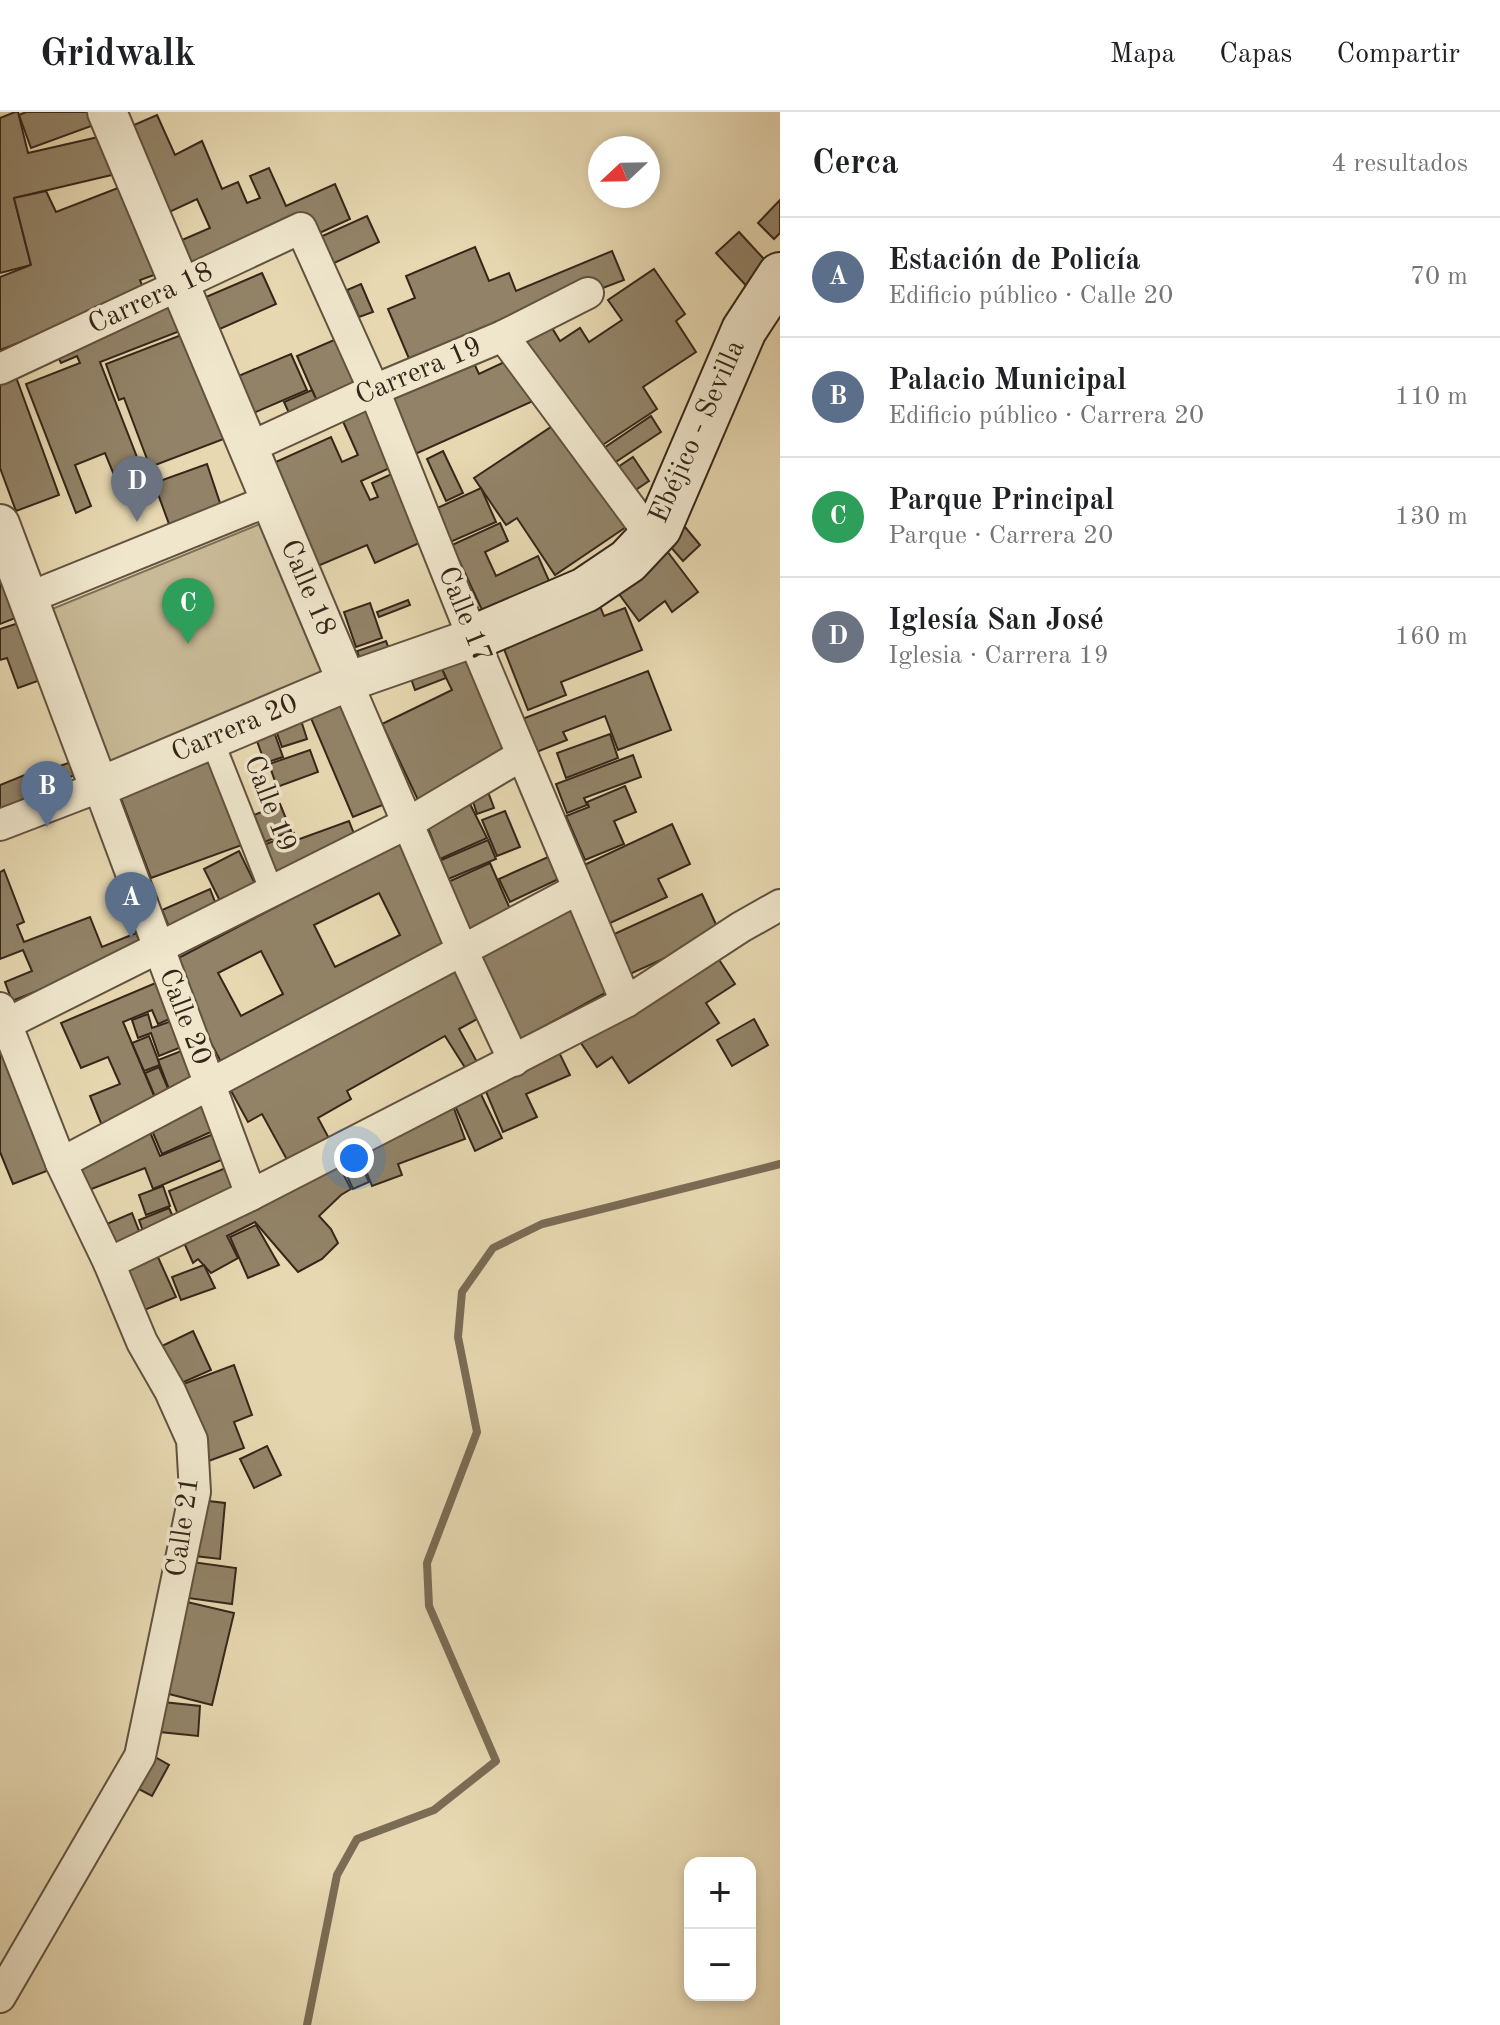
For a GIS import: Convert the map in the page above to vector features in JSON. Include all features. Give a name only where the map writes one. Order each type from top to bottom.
[{"type":"main road","name":"Ebéjico - Sevilla","points":[[473,638],[585,590],[628,561],[659,528],[744,330],[780,275]]},
{"type":"street","name":"Calle 18","points":[[107,112],[347,682],[462,950],[514,1061]]},
{"type":"street","name":"Carrera 18","points":[[0,369],[301,228]]},
{"type":"street","name":"Calle 17","points":[[301,228],[374,390],[473,638],[626,1002]]},
{"type":"street","name":"Carrera 19","points":[[248,448],[374,390],[503,336],[588,293]]},
{"type":"street","points":[[503,336],[651,536]]},
{"type":"street","points":[[28,598],[270,500]]},
{"type":"street","name":"Calle 20","points":[[1,530],[251,1195]]},
{"type":"street","name":"Carrera 20","points":[[0,825],[99,787],[347,682],[473,638]]},
{"type":"street","name":"Calle 19","points":[[211,738],[272,892]]},
{"type":"street","points":[[2,1020],[159,949],[408,823],[522,755]]},
{"type":"street","points":[[61,1163],[578,889]]},
{"type":"street","points":[[109,1263],[251,1195],[626,1002],[780,905]]},
{"type":"street","name":"Calle 21","points":[[0,1997],[140,1756],[195,1492],[192,1440],[170,1391],[142,1342],[109,1263],[61,1163],[2,1020]]},
{"type":"shaded area","points":[[260,524],[326,679],[109,762],[52,609]]},
{"type":"building","points":[[18,112],[28,153],[107,135],[116,174],[14,198],[31,265],[0,273],[0,118]]},
{"type":"building","points":[[26,112],[88,112],[94,125],[31,148],[19,115]]},
{"type":"building","points":[[157,115],[175,155],[202,141],[222,189],[238,182],[247,203],[260,198],[250,176],[269,168],[286,206],[335,184],[350,219],[313,236],[187,269],[175,243],[210,228],[197,199],[165,214],[127,128]]},
{"type":"building","points":[[123,186],[157,274],[140,280],[145,293],[0,350],[0,277],[31,265],[14,198],[46,191],[56,212]]},
{"type":"building","points":[[780,200],[780,233],[774,239],[758,223]]},
{"type":"building","points":[[367,216],[379,242],[330,265],[318,238]]},
{"type":"building","points":[[739,232],[775,271],[752,292],[716,253]]},
{"type":"building","points":[[475,247],[489,281],[509,273],[516,291],[612,251],[624,280],[410,361],[388,309],[415,298],[406,276]]},
{"type":"building","points":[[654,269],[685,314],[676,321],[696,352],[643,387],[657,409],[595,450],[520,342],[549,323],[560,341],[580,328],[589,342],[622,320],[608,300]]},
{"type":"building","points":[[262,273],[276,304],[213,332],[199,300]]},
{"type":"building","points":[[361,284],[373,312],[359,317],[347,290]]},
{"type":"building","points":[[172,296],[185,329],[100,362],[140,465],[114,475],[105,453],[75,465],[91,506],[76,513],[26,384],[80,363],[77,356],[61,363],[55,350]]},
{"type":"building","points":[[189,332],[229,437],[150,467],[124,398],[119,400],[106,364]]},
{"type":"building","points":[[341,337],[361,386],[318,404],[297,356]]},
{"type":"building","points":[[291,354],[307,390],[244,417],[229,380]]},
{"type":"building","points":[[513,358],[533,401],[413,455],[387,397],[472,359],[479,374]]},
{"type":"building","points":[[16,377],[59,495],[16,511],[0,468],[0,383]]},
{"type":"building","points":[[312,390],[317,401],[289,413],[284,402]]},
{"type":"building","points":[[363,397],[394,466],[361,481],[370,500],[378,497],[372,483],[396,472],[426,540],[375,563],[367,545],[313,568],[267,466],[331,437],[342,462],[358,455],[337,408]]},
{"type":"building","points":[[651,416],[661,432],[608,467],[598,452]]},
{"type":"building","points":[[560,421],[629,525],[555,575],[517,518],[506,525],[474,478]]},
{"type":"building","points":[[443,451],[463,493],[446,501],[427,459]]},
{"type":"building","points":[[633,457],[649,481],[628,495],[612,471]]},
{"type":"building","points":[[207,464],[221,506],[169,524],[154,483]]},
{"type":"building","points":[[481,488],[496,522],[448,543],[433,510]]},
{"type":"building","points":[[680,521],[700,545],[683,561],[662,537]]},
{"type":"building","points":[[500,523],[508,541],[485,552],[496,576],[538,556],[554,592],[488,623],[452,545]]},
{"type":"building","points":[[667,551],[698,592],[672,612],[665,601],[639,621],[616,590]]},
{"type":"building","points":[[0,552],[23,615],[0,624]]},
{"type":"building","points":[[594,591],[604,616],[625,608],[642,650],[561,682],[566,695],[528,710],[502,644]]},
{"type":"building","points":[[408,600],[410,605],[379,617],[377,612]]},
{"type":"building","points":[[370,603],[382,638],[356,647],[344,612]]},
{"type":"building","points":[[28,620],[49,677],[18,688],[7,658],[0,660],[0,629]]},
{"type":"building","points":[[386,641],[393,660],[364,671],[357,651]]},
{"type":"building","points":[[465,648],[517,755],[419,802],[382,724],[452,690],[438,661]]},
{"type":"building","points":[[436,656],[446,678],[415,690],[407,667]]},
{"type":"building","points":[[648,671],[671,730],[618,750],[605,716],[563,732],[567,740],[534,753],[522,719]]},
{"type":"building","points":[[342,688],[390,802],[353,817],[305,704]]},
{"type":"building","points":[[299,714],[307,739],[282,747],[273,722]]},
{"type":"building","points":[[272,726],[283,757],[265,763],[254,733]]},
{"type":"building","points":[[610,734],[618,758],[566,778],[557,753]]},
{"type":"building","points":[[310,750],[318,772],[277,787],[269,764]]},
{"type":"building","points":[[206,751],[242,845],[151,878],[116,785]]},
{"type":"building","points":[[633,755],[641,777],[584,798],[587,805],[567,813],[556,784]]},
{"type":"building","points":[[80,759],[84,772],[53,783],[48,770]]},
{"type":"building","points":[[42,768],[51,790],[0,811],[0,785]]},
{"type":"building","points":[[485,784],[494,808],[477,814],[469,789]]},
{"type":"building","points":[[625,786],[636,812],[614,821],[624,844],[585,860],[566,816],[589,807],[587,802]]},
{"type":"building","points":[[465,794],[487,838],[440,859],[424,817]]},
{"type":"building","points":[[280,804],[291,831],[265,842],[254,815]]},
{"type":"building","points":[[505,811],[520,847],[497,856],[482,820]]},
{"type":"building","points":[[349,821],[358,844],[277,875],[266,844],[294,833],[297,840]]},
{"type":"building","points":[[672,824],[690,864],[658,879],[667,897],[608,924],[582,866]]},
{"type":"building","points":[[488,840],[496,859],[446,880],[439,861]]},
{"type":"building","points":[[400,842],[452,942],[221,1062],[169,963]],"holes":[[[379,893],[400,935],[335,967],[314,925]],[[261,951],[283,994],[241,1016],[218,973]]]},
{"type":"building","points":[[239,851],[257,888],[222,905],[204,869]]},
{"type":"building","points":[[557,853],[567,875],[510,902],[499,879]]},
{"type":"building","points":[[490,863],[511,911],[469,930],[448,882]]},
{"type":"building","points":[[4,870],[24,922],[17,925],[24,942],[90,917],[102,947],[136,933],[143,949],[12,1001],[5,982],[32,971],[23,950],[0,959],[0,872]]},
{"type":"building","points":[[210,889],[219,912],[171,932],[162,910]]},
{"type":"building","points":[[702,894],[720,933],[630,974],[612,935]]},
{"type":"building","points":[[573,906],[616,987],[521,1039],[477,958]]},
{"type":"building","points":[[714,952],[735,984],[706,1003],[719,1023],[629,1083],[612,1057],[597,1067],[579,1040]]},
{"type":"building","points":[[459,961],[488,1013],[459,1029],[483,1073],[469,1074],[445,1036],[347,1091],[351,1099],[318,1118],[332,1144],[291,1167],[262,1114],[248,1122],[230,1089]]},
{"type":"building","points":[[165,979],[181,1014],[158,1024],[152,1010],[123,1022],[158,1105],[103,1128],[90,1096],[120,1084],[108,1057],[81,1068],[61,1023]]},
{"type":"building","points":[[148,1014],[152,1028],[180,1018],[189,1044],[159,1056],[151,1033],[138,1038],[132,1020]]},
{"type":"building","points":[[754,1019],[768,1045],[732,1066],[717,1040]]},
{"type":"building","points":[[149,1036],[160,1065],[144,1071],[132,1043]]},
{"type":"building","points":[[555,1044],[570,1075],[526,1094],[537,1117],[503,1132],[484,1087]]},
{"type":"building","points":[[0,1045],[57,1167],[13,1184],[0,1152]]},
{"type":"building","points":[[194,1046],[208,1084],[172,1097],[158,1060]]},
{"type":"building","points":[[159,1067],[172,1098],[158,1104],[145,1073]]},
{"type":"building","points":[[476,1084],[502,1138],[475,1151],[452,1099]]},
{"type":"building","points":[[209,1094],[224,1126],[162,1154],[148,1121]]},
{"type":"building","points":[[452,1103],[465,1139],[398,1164],[402,1175],[372,1186],[357,1147]]},
{"type":"building","points":[[145,1120],[160,1156],[223,1130],[233,1155],[153,1189],[145,1168],[89,1190],[75,1157]]},
{"type":"building","points":[[354,1149],[369,1182],[353,1189],[338,1156]]},
{"type":"building","points":[[335,1158],[351,1189],[319,1216],[338,1243],[322,1259],[298,1272],[255,1222],[227,1236],[238,1258],[211,1273],[198,1259],[193,1263],[181,1236]]},
{"type":"building","points":[[238,1163],[250,1192],[180,1220],[169,1191]]},
{"type":"building","points":[[163,1186],[170,1206],[146,1215],[139,1195]]},
{"type":"building","points":[[169,1208],[174,1219],[143,1231],[139,1220]]},
{"type":"building","points":[[132,1213],[141,1236],[111,1248],[102,1226]]},
{"type":"building","points":[[256,1225],[279,1265],[248,1278],[230,1237]]},
{"type":"building","points":[[152,1244],[176,1297],[142,1311],[119,1258]]},
{"type":"building","points":[[204,1265],[215,1288],[181,1300],[172,1277]]},
{"type":"building","points":[[193,1331],[211,1370],[179,1384],[162,1346]]},
{"type":"building","points":[[234,1365],[252,1415],[234,1422],[244,1448],[206,1462],[178,1386]]},
{"type":"building","points":[[267,1446],[281,1475],[254,1488],[240,1459]]},
{"type":"building","points":[[200,1500],[225,1503],[220,1559],[195,1556]]},
{"type":"building","points":[[192,1562],[236,1568],[232,1604],[188,1598]]},
{"type":"building","points":[[187,1602],[234,1613],[212,1705],[165,1693]]},
{"type":"building","points":[[163,1702],[200,1706],[198,1736],[160,1732]]},
{"type":"building","points":[[148,1753],[169,1765],[152,1796],[131,1785]]},
{"type":"waterway","points":[[307,2025],[337,1875],[357,1839],[434,1810],[496,1761],[429,1606],[427,1563],[477,1432],[458,1337],[462,1292],[493,1248],[542,1224],[780,1164]]},
{"type":"place","name":"Iglesía San José","points":[[137,522]]},
{"type":"place","name":"Parque Principal","points":[[188,644]]},
{"type":"place","name":"Palacio Municipal","points":[[47,827]]},
{"type":"place","name":"Estación de Policía","points":[[131,938]]}]
